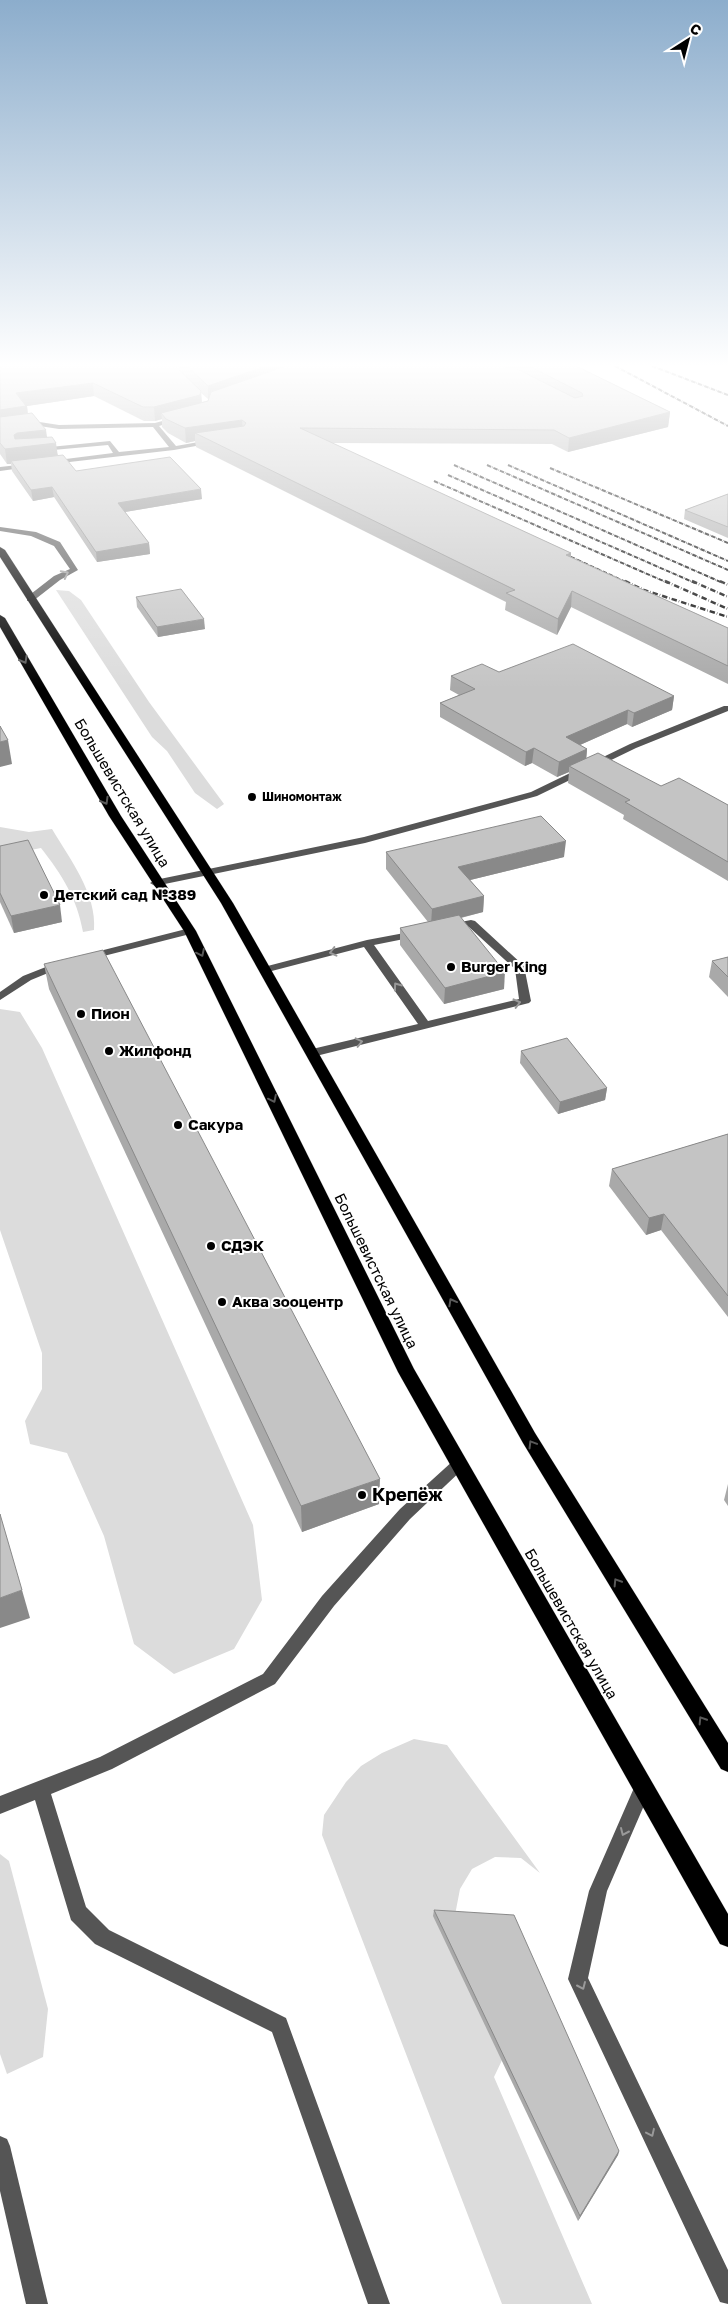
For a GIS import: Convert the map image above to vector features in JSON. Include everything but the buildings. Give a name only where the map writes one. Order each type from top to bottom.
[{"type":"highway","name":"Большевистская улица","points":[[0,550],[207,872],[312,1053],[529,1438],[728,1762]]},
{"type":"highway","name":"Большевистская улица","points":[[0,618],[155,883],[190,931],[407,1372],[728,1936]]},
{"type":"street","points":[[0,529],[32,534],[56,544],[74,570],[57,578],[30,599]]},
{"type":"street","points":[[155,883],[365,840],[534,794],[633,746],[727,708]]},
{"type":"street","points":[[264,970],[366,944],[471,923],[520,968],[525,1001],[312,1053]]},
{"type":"street","points":[[0,997],[27,978],[76,960],[190,931]]},
{"type":"street","points":[[366,944],[425,1025]]},
{"type":"street","points":[[0,1805],[41,1791],[106,1763],[268,1679],[328,1601],[398,1521],[459,1464]]},
{"type":"street","points":[[643,1787],[598,1891],[578,1979],[728,2294]]},
{"type":"street","points":[[41,1791],[78,1913],[102,1937],[279,2025],[379,2304]]},
{"type":"street","points":[[0,2146],[38,2304]]},
{"type":"shaded area","points":[[56,590],[69,591],[81,600],[149,702],[224,804],[217,809],[195,793],[167,751],[152,737]]},
{"type":"shaded area","points":[[0,827],[29,832],[52,829],[87,890],[94,917],[94,930],[83,932],[77,908],[68,887],[41,848],[0,856]]},
{"type":"shaded area","points":[[0,1009],[20,1012],[42,1048],[253,1525],[262,1600],[234,1649],[174,1674],[134,1644],[104,1536],[67,1453],[30,1444],[25,1421],[42,1389],[42,1353],[0,1230]]},
{"type":"shaded area","points":[[414,1739],[447,1745],[540,1873],[521,1858],[495,1857],[472,1869],[460,1889],[455,1915],[504,2056],[494,2077],[592,2304],[502,2304],[322,1835],[324,1815],[346,1782],[361,1766],[382,1753]]},
{"type":"shaded area","points":[[0,1854],[9,1861],[48,2009],[43,2057],[7,2074],[0,2054]]},
{"type":"railway","points":[[473,474],[723,583]]},
{"type":"railway","points":[[507,474],[728,570]]},
{"type":"railway","points":[[528,474],[728,561]]},
{"type":"railway","points":[[563,474],[728,543]]},
{"type":"railway","points":[[448,475],[695,583]]},
{"type":"railway","points":[[434,481],[668,583]]},
{"type":"railway","points":[[558,551],[628,583]]},
{"type":"railway","points":[[625,581],[644,590],[728,617]]},
{"type":"railway","points":[[665,581],[728,609]]},
{"type":"railway","points":[[692,581],[728,597]]},
{"type":"railway","points":[[720,581],[728,585]]},
{"type":"place","name":"Шиномонтаж","points":[[252,797]]},
{"type":"place","name":"Детский сад №389","points":[[44,895]]},
{"type":"place","name":"Burger King","points":[[451,967]]},
{"type":"place","name":"Пион","points":[[81,1014]]},
{"type":"place","name":"Жилфонд","points":[[109,1051]]},
{"type":"place","name":"Сакура","points":[[178,1125]]},
{"type":"place","name":"СДЭК","points":[[211,1246]]},
{"type":"place","name":"Аква зооцентр","points":[[222,1302]]},
{"type":"place","name":"Крепёж","points":[[362,1495]]}]
